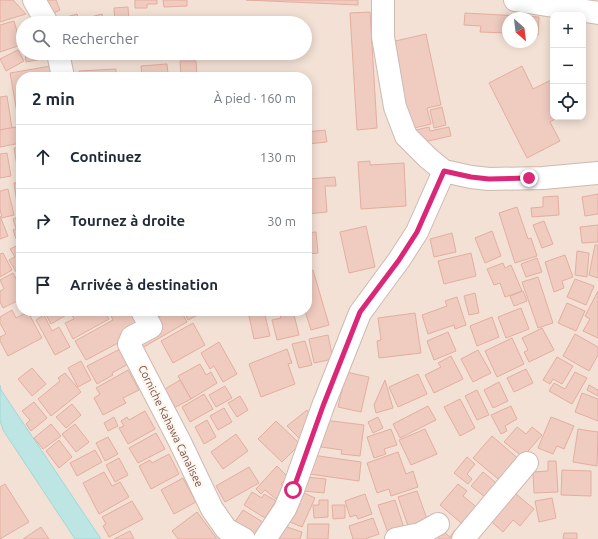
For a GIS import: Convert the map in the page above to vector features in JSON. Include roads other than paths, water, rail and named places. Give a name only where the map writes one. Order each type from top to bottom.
[{"type":"street","points":[[34,0],[43,16]]},
{"type":"street","points":[[383,0],[383,37],[395,107],[406,136],[428,158],[444,171],[489,179],[543,178],[598,173]]},
{"type":"street","points":[[515,0],[598,13]]},
{"type":"street","points":[[59,60],[62,72]]},
{"type":"street","points":[[265,539],[285,509],[293,490],[323,406],[360,312],[399,260],[417,232],[444,171]]},
{"type":"street","name":"Corniche Kahawa Canalisee","points":[[145,316],[151,327],[132,337],[130,344],[212,509],[226,529],[244,539]]},
{"type":"street","points":[[463,539],[527,463]]},
{"type":"street","points":[[396,539],[420,534],[438,524]]},
{"type":"water","points":[[0,385],[1,390],[101,539],[75,539],[3,430],[0,420]]}]
